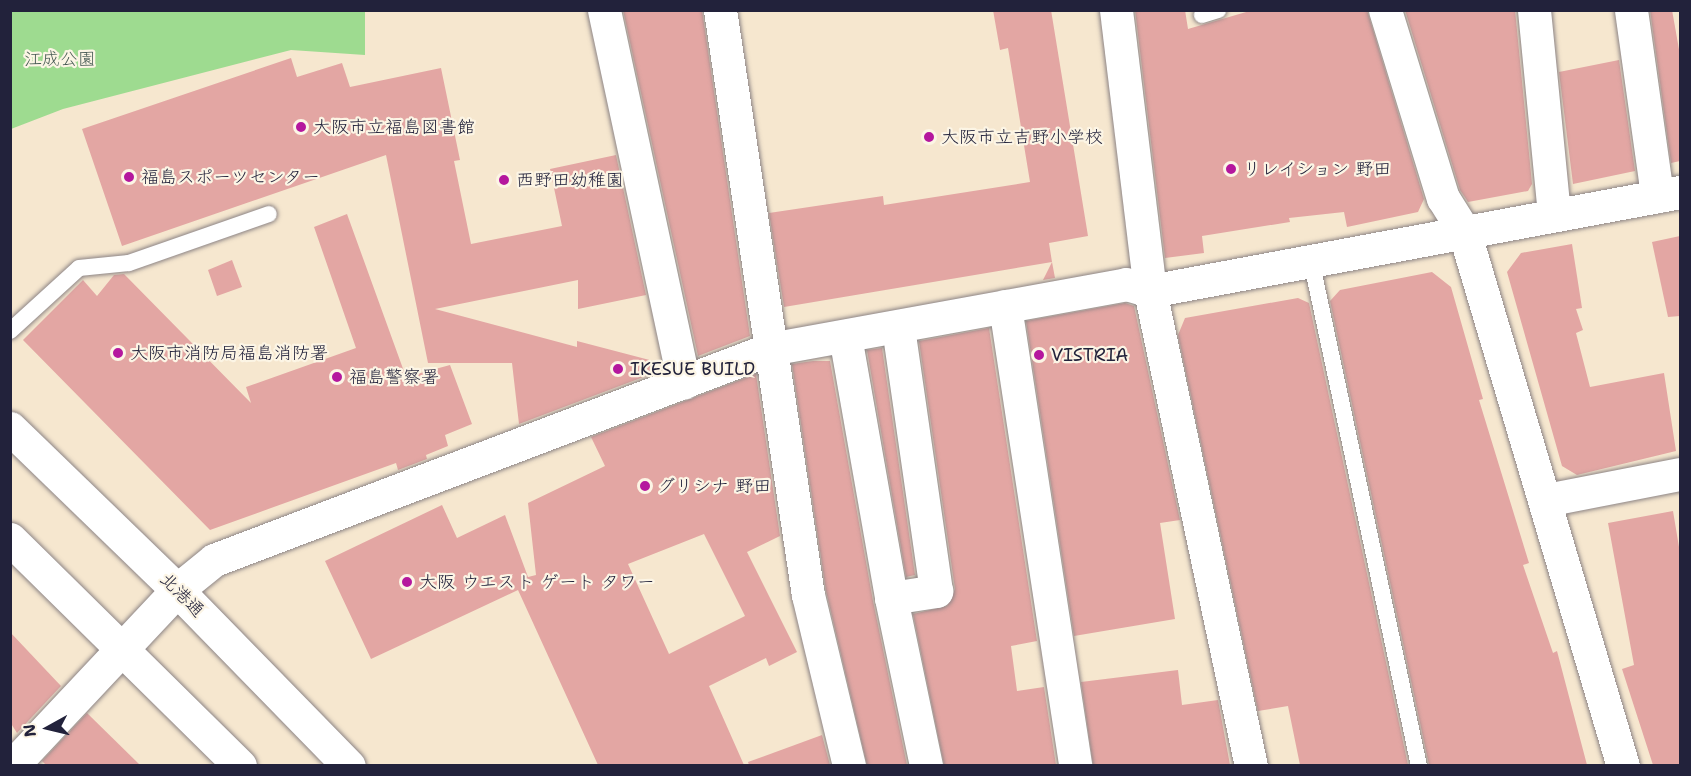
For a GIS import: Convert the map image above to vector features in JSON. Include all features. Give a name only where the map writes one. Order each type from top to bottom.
[{"type":"street","points":[[604,10],[684,382]]},
{"type":"street","points":[[720,10],[808,595],[849,765]]},
{"type":"street","points":[[1116,10],[1150,291],[1251,765]]},
{"type":"street","points":[[1385,10],[1443,198],[1464,231],[1546,500],[1623,765]]},
{"type":"street","points":[[1534,10],[1554,214]]},
{"type":"street","points":[[16,756],[177,590],[214,560],[770,349],[1126,284],[1150,291],[1669,194],[1631,10]]},
{"type":"street","points":[[1005,306],[1074,765]]},
{"type":"street","points":[[891,598],[936,591],[898,327]]},
{"type":"street","points":[[845,336],[891,598],[926,765]]},
{"type":"street","name":"北港通","points":[[10,428],[177,590],[349,765]]},
{"type":"street","points":[[1546,500],[1680,474]]},
{"type":"street","points":[[10,539],[240,765]]},
{"type":"lane","points":[[10,332],[79,268],[129,263],[269,214]]},
{"type":"lane","points":[[1311,260],[1419,765]]},
{"type":"green space","name":"江成公園","points":[[11,10],[365,11],[365,55],[291,50],[63,109],[11,129]]},
{"type":"building","points":[[623,10],[702,10],[750,336],[698,356]]},
{"type":"building","points":[[993,10],[1051,10],[1088,236],[1049,243],[1052,262],[784,307],[769,213],[883,196],[884,205],[1030,182],[1008,48],[1000,50]]},
{"type":"building","points":[[1135,10],[1185,10],[1188,29],[1253,10],[1367,10],[1424,199],[1418,212],[1347,227],[1344,212],[1289,218],[1290,222],[1202,236],[1204,253],[1165,258]]},
{"type":"building","points":[[1405,10],[1515,10],[1532,184],[1528,191],[1468,202],[1460,190]]},
{"type":"building","points":[[1650,10],[1672,10],[1680,55],[1680,161],[1671,163]]},
{"type":"building","points":[[291,58],[297,77],[342,63],[350,87],[441,68],[460,160],[454,161],[471,244],[562,226],[550,169],[616,155],[646,295],[578,309],[578,280],[435,309],[577,347],[577,341],[661,363],[662,370],[519,424],[512,363],[428,363],[386,155],[122,246],[82,129]]},
{"type":"building","points":[[1619,60],[1635,171],[1573,184],[1559,72]]},
{"type":"building","points":[[347,214],[406,377],[450,365],[472,424],[445,435],[448,446],[426,455],[427,459],[398,470],[396,463],[210,530],[23,340],[83,280],[97,296],[114,275],[124,274],[251,403],[246,387],[356,348],[314,227]]},
{"type":"building","points":[[1680,236],[1680,316],[1668,317],[1652,242]]},
{"type":"building","points":[[1572,244],[1582,308],[1576,309],[1583,330],[1576,333],[1590,387],[1664,373],[1676,451],[1577,475],[1562,466],[1507,272],[1521,253]]},
{"type":"building","points":[[232,260],[242,287],[217,296],[208,270]]},
{"type":"building","points":[[1052,262],[1055,278],[1043,280]]},
{"type":"building","points":[[1432,272],[1451,287],[1483,399],[1479,400],[1529,563],[1523,565],[1553,653],[1557,651],[1587,765],[1429,765],[1330,301],[1340,290]]},
{"type":"building","points":[[1298,298],[1309,303],[1408,765],[1300,765],[1288,706],[1258,711],[1178,335],[1185,318]]},
{"type":"building","points":[[1125,303],[1134,306],[1180,520],[1160,523],[1175,619],[1074,636],[1026,321]]},
{"type":"building","points":[[989,328],[1037,641],[1011,646],[1017,691],[1044,687],[1056,765],[944,765],[913,614],[947,606],[955,589],[919,341]]},
{"type":"building","points":[[882,348],[915,575],[906,577],[867,350]]},
{"type":"building","points":[[830,361],[873,601],[907,765],[867,765],[826,591],[792,364]]},
{"type":"building","points":[[756,374],[780,536],[747,552],[797,652],[769,666],[766,658],[709,686],[744,765],[598,765],[518,590],[371,659],[325,561],[442,505],[457,538],[505,515],[528,577],[536,575],[528,503],[605,466],[591,437]],"holes":[[[704,534],[745,616],[669,654],[628,564]]]},
{"type":"building","points":[[1673,511],[1680,553],[1680,765],[1653,765],[1622,669],[1634,665],[1608,523]]},
{"type":"building","points":[[10,632],[61,686],[17,733],[10,722]]},
{"type":"building","points":[[1178,670],[1182,705],[1218,700],[1230,765],[1093,765],[1081,682]]},
{"type":"building","points":[[87,713],[140,765],[46,765],[42,761]]},
{"type":"building","points":[[822,735],[830,765],[749,765],[748,762]]},
{"type":"place","name":"大阪市立福島図書館","points":[[301,127]]},
{"type":"place","name":"大阪市立吉野小学校","points":[[929,137]]},
{"type":"place","name":"リレイション 野田","points":[[1231,169]]},
{"type":"place","name":"福島スポーツセンター","points":[[129,177]]},
{"type":"place","name":"西野田幼稚園","points":[[504,180]]},
{"type":"place","name":"大阪市消防局福島消防署","points":[[118,353]]},
{"type":"place","name":"VISTRIA","points":[[1039,355]]},
{"type":"place","name":"IKESUE BUILD","points":[[618,369]]},
{"type":"place","name":"福島警察署","points":[[337,377]]},
{"type":"place","name":"グリシナ 野田","points":[[645,486]]},
{"type":"place","name":"大阪 ウエスト ゲート タワー","points":[[407,582]]}]
